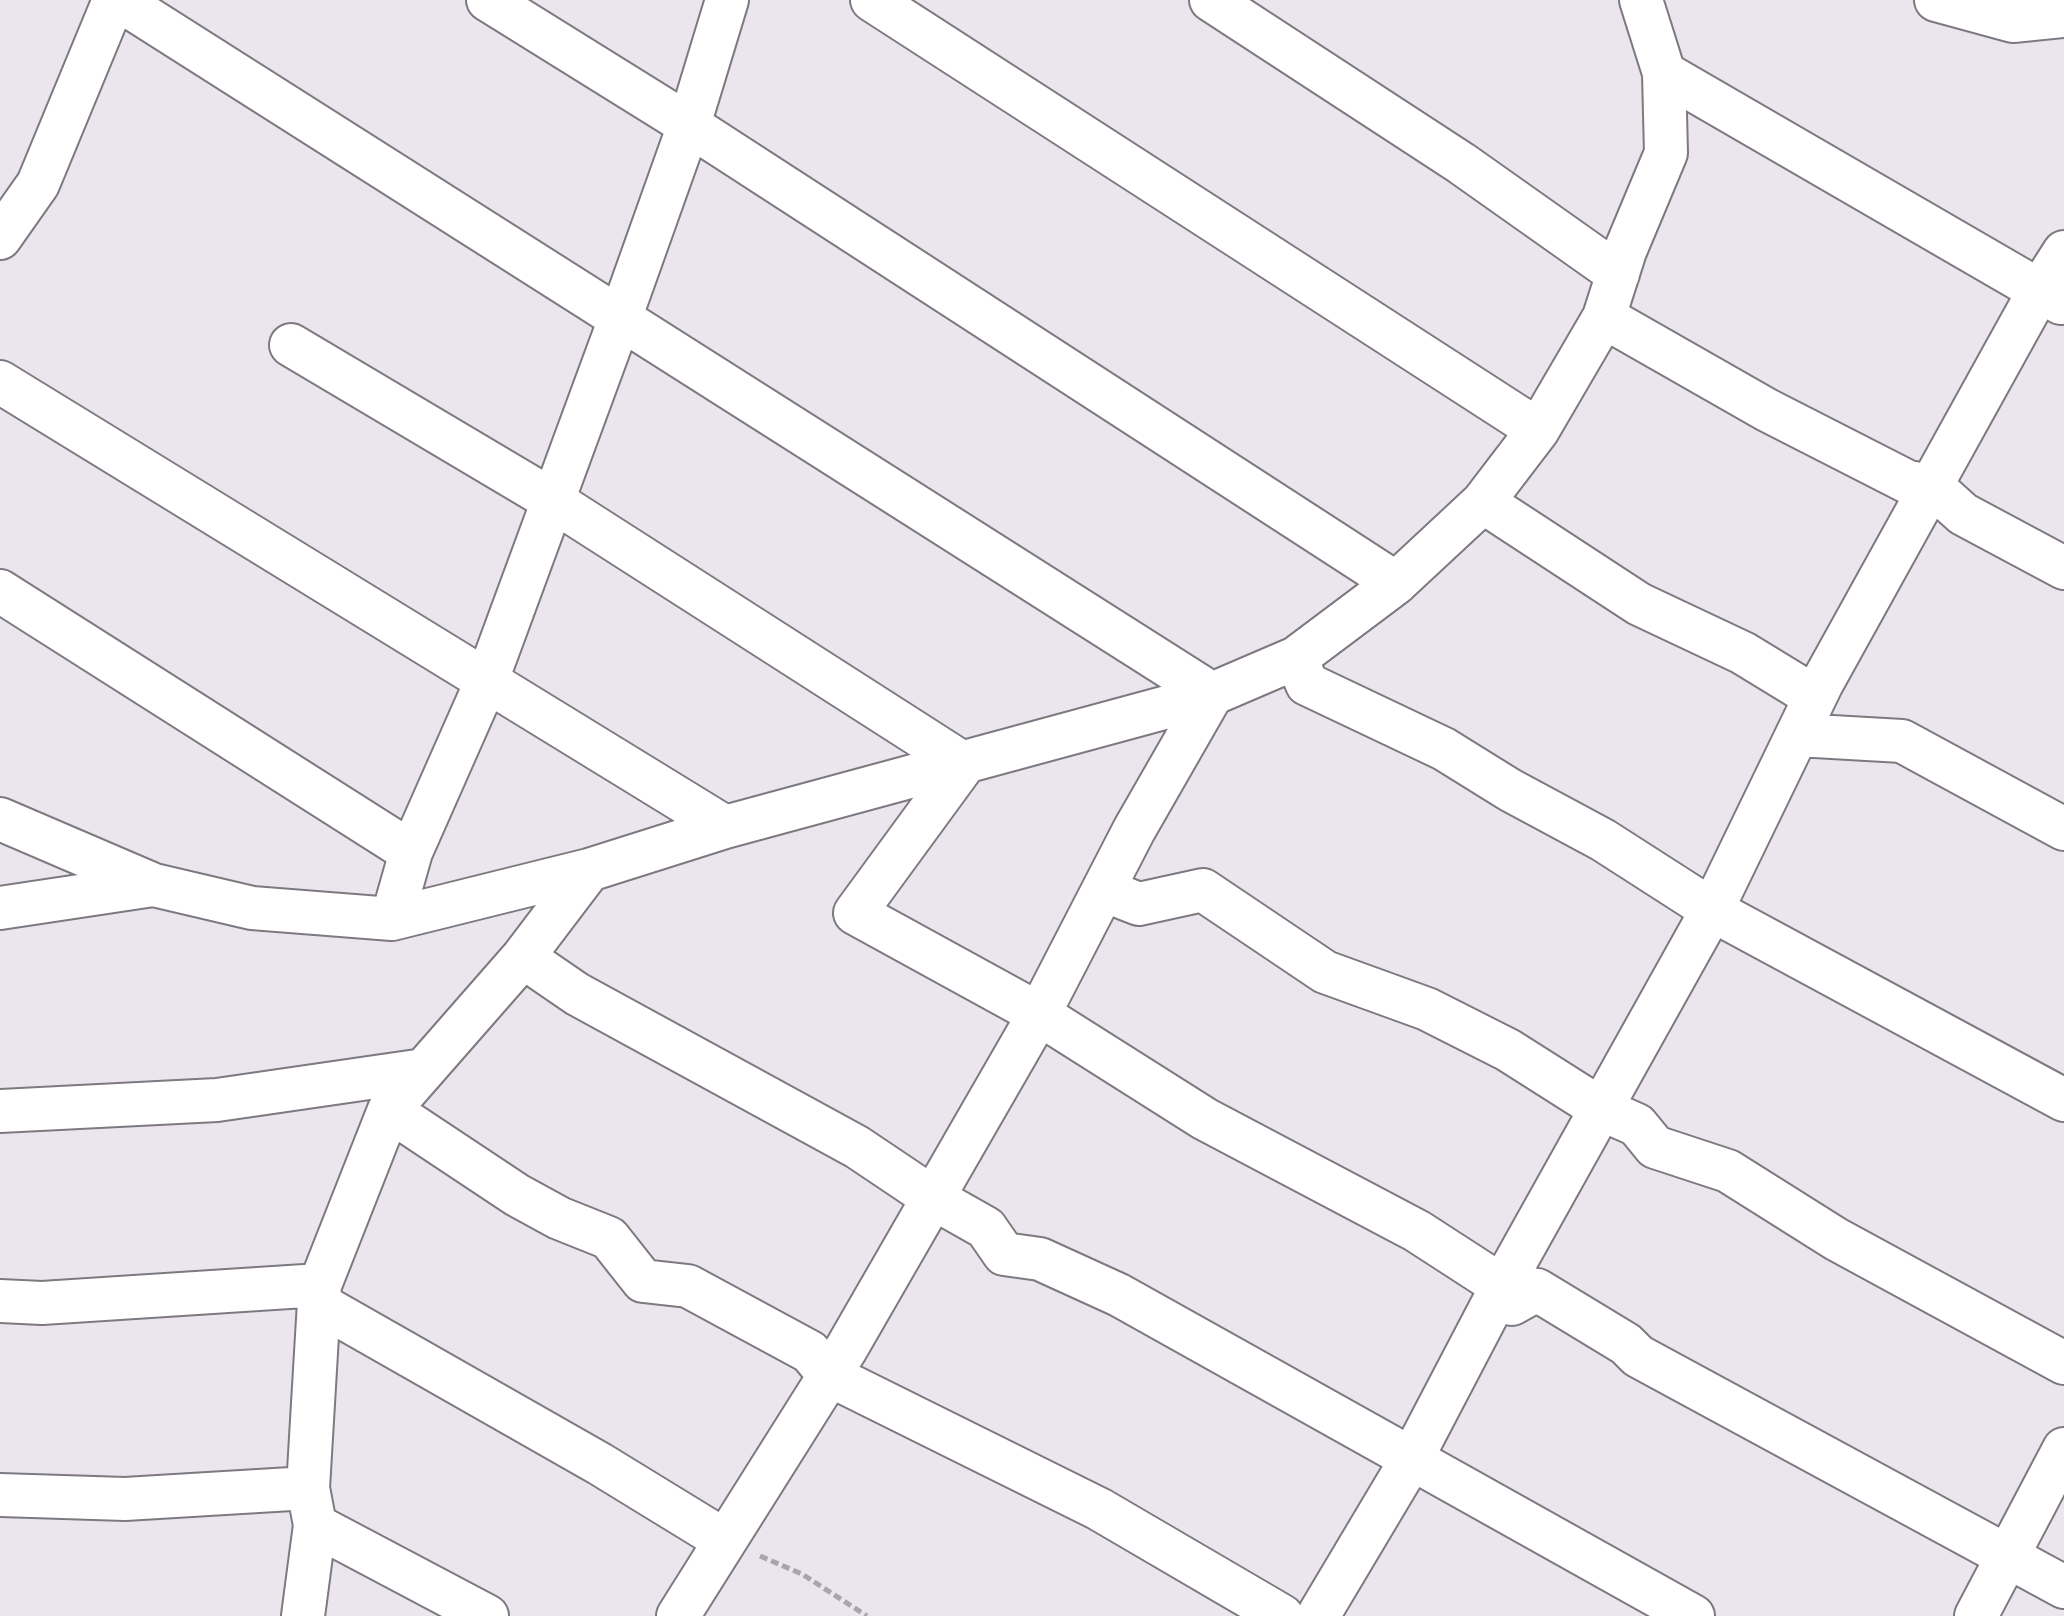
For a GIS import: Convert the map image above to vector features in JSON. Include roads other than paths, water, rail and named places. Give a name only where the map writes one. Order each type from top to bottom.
[{"type":"street","points":[[0,238],[38,184],[117,0],[621,316],[1212,694]]},
{"type":"street","points":[[488,0],[689,125],[1396,583]]},
{"type":"street","points":[[392,919],[411,852],[487,680],[621,316],[689,125],[727,0]]},
{"type":"street","points":[[872,0],[1538,430]]},
{"type":"street","points":[[1211,0],[1461,163],[1618,274]]},
{"type":"street","points":[[0,819],[154,885],[252,908],[392,919],[589,870],[725,827],[1212,694],[1296,658],[1396,583],[1483,502],[1538,430],[1604,317],[1666,153],[1664,73],[1641,0]]},
{"type":"street","points":[[1936,0],[2013,21],[2064,16]]},
{"type":"street","points":[[1664,73],[2051,298]]},
{"type":"street","points":[[1318,1616],[1411,1460],[1502,1286],[1712,910],[1815,697],[1932,486],[2051,298],[2064,252]]},
{"type":"street","points":[[1604,317],[1767,410],[1908,482],[1932,486],[1963,514],[2064,568]]},
{"type":"street","points":[[291,345],[552,500],[964,764]]},
{"type":"street","points":[[0,382],[725,827]]},
{"type":"street","points":[[1483,502],[1639,604],[1743,653],[1815,697]]},
{"type":"street","points":[[0,591],[411,852]]},
{"type":"street","points":[[1296,658],[1307,684],[1444,749],[1510,790],[1603,840],[1712,910],[2064,1100]]},
{"type":"street","points":[[678,1616],[829,1375],[933,1198],[1039,1014],[1103,890],[1212,694]]},
{"type":"street","points":[[1797,735],[1902,741],[2064,829]]},
{"type":"street","points":[[964,764],[855,913],[1039,1014],[1205,1119],[1365,1201],[1502,1286],[1512,1304],[1537,1290],[1626,1344],[1638,1356],[2064,1587]]},
{"type":"street","points":[[303,1616],[312,1507],[319,1295],[389,1110],[523,957],[589,870]]},
{"type":"street","points":[[0,908],[154,885]]},
{"type":"street","points":[[1103,890],[1139,904],[1203,890],[1325,972],[1427,1009],[1508,1050],[1601,1109],[1637,1125],[1655,1147],[1728,1171],[1836,1239],[2064,1363]]},
{"type":"street","points":[[523,957],[605,1009],[857,1147],[933,1198],[986,1228],[1004,1254],[1040,1259],[1119,1295],[1693,1616]]},
{"type":"street","points":[[0,1111],[217,1100],[424,1070]]},
{"type":"street","points":[[389,1110],[517,1195],[559,1218],[609,1238],[643,1281],[688,1286],[810,1352],[829,1375],[1099,1509],[1282,1616]]},
{"type":"street","points":[[0,1301],[42,1303],[319,1295],[724,1540]]},
{"type":"street","points":[[1976,1616],[2064,1449]]},
{"type":"street","points":[[0,1495],[312,1507],[487,1616]]}]
